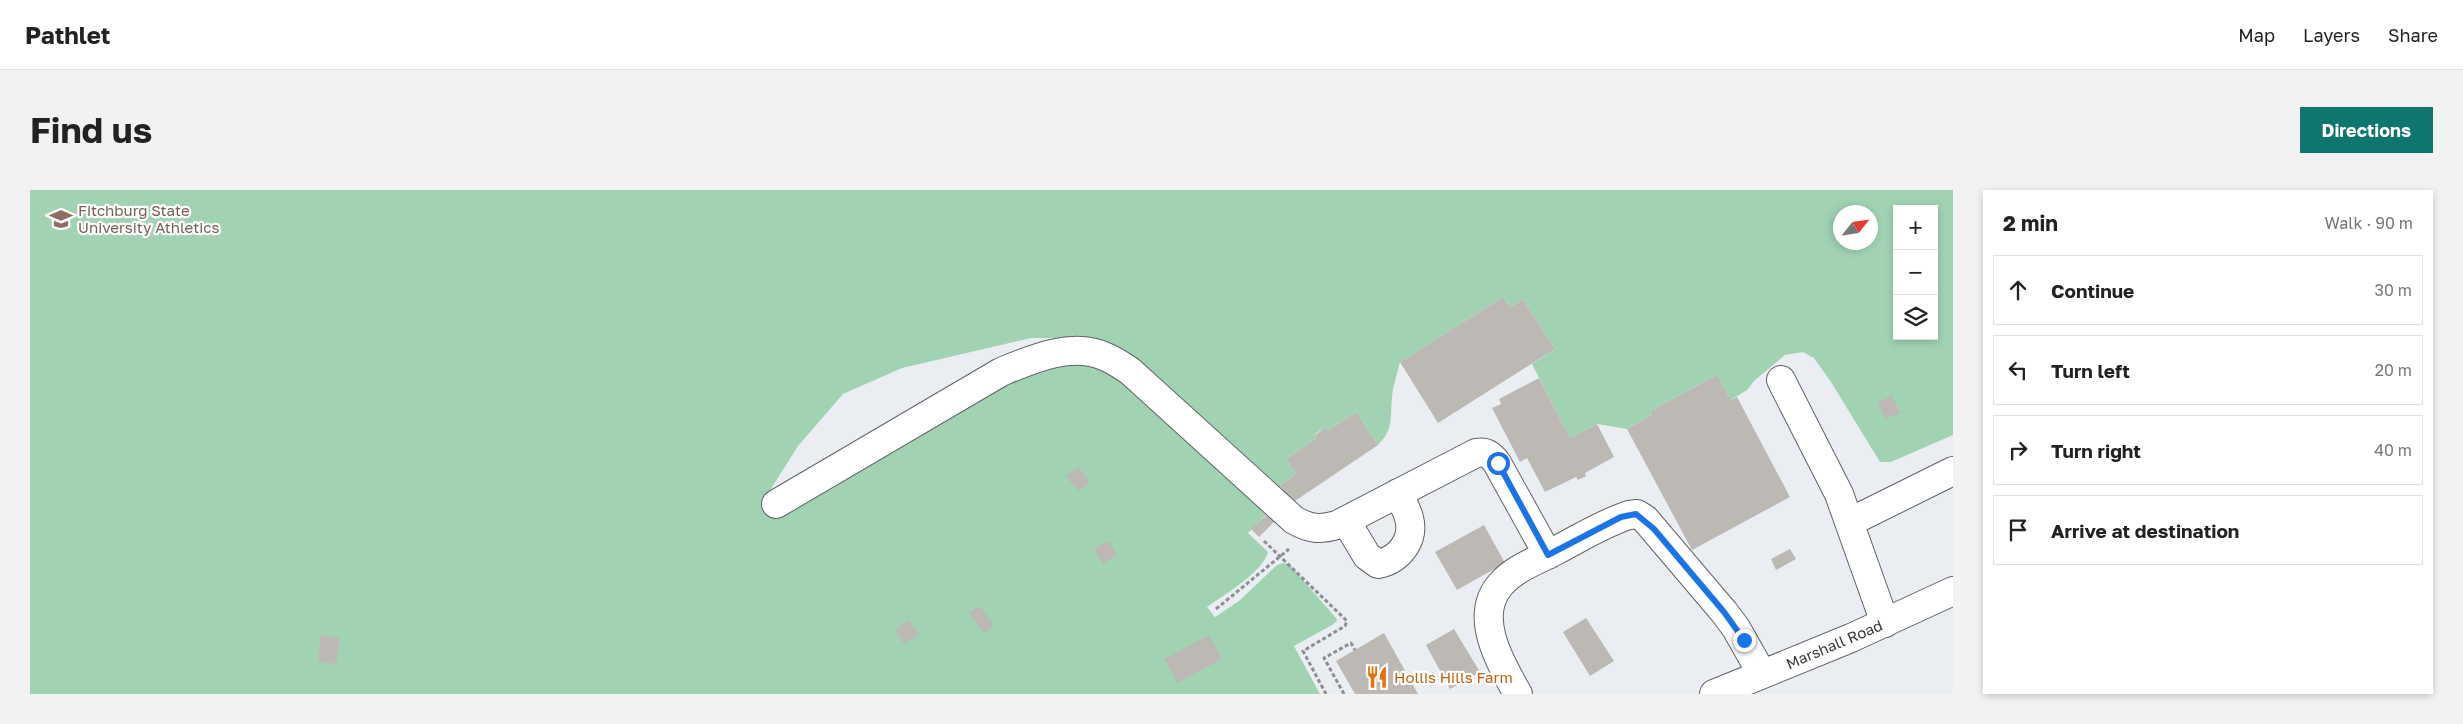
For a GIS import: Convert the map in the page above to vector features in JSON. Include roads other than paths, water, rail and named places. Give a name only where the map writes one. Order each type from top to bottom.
[{"type":"street","points":[[776,504],[1001,372],[1028,361],[1062,352],[1084,351],[1106,356],[1130,371],[1294,520],[1308,528],[1320,530],[1346,520],[1476,453],[1483,452],[1491,455],[1498,463],[1548,555]]},
{"type":"street","points":[[1781,380],[1818,450],[1850,522],[1885,622]]},
{"type":"street","points":[[1850,522],[1953,471]]},
{"type":"street","points":[[1346,520],[1367,556],[1378,564],[1388,562],[1398,556],[1405,546],[1411,528],[1406,510],[1398,494]]},
{"type":"street","points":[[1518,694],[1497,656],[1490,632],[1491,608],[1495,593],[1500,584],[1518,570],[1621,517],[1636,514],[1654,529],[1724,612],[1736,628],[1762,674]]},
{"type":"street","name":"Marshall Road","points":[[1714,694],[1885,622],[1953,591]]},
{"type":"place","name":"Fitchburg State University Athletics","points":[[61,219]]},
{"type":"place","name":"Hollis Hills Farm","points":[[1377,677]]}]
